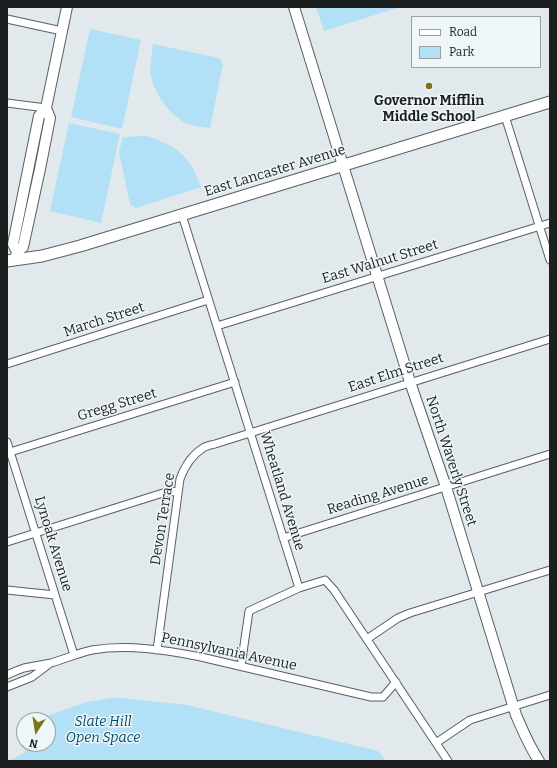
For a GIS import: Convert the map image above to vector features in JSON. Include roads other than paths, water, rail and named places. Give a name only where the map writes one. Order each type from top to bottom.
[{"type":"main road","name":"East Lancaster Avenue","points":[[13,257],[42,256],[182,215],[550,102]]},
{"type":"street","points":[[13,257],[13,244],[39,116],[46,108],[67,7]]},
{"type":"street","name":"North Waverly Street","points":[[294,7],[410,382],[446,487],[514,706],[523,732],[539,761]]},
{"type":"street","points":[[7,19],[62,31]]},
{"type":"street","points":[[7,103],[46,108]]},
{"type":"street","points":[[505,116],[550,260]]},
{"type":"street","name":"Wheatland Avenue","points":[[182,215],[299,588]]},
{"type":"street","name":"East Walnut Street","points":[[217,326],[550,223]]},
{"type":"street","name":"March Street","points":[[7,364],[208,300]]},
{"type":"street","name":"East Elm Street","points":[[250,433],[550,339]]},
{"type":"street","name":"Gregg Street","points":[[9,452],[235,382]]},
{"type":"street","name":"Devon Terrace","points":[[157,650],[178,491],[180,479],[185,467],[202,449],[250,433]]},
{"type":"street","name":"Lynoak Avenue","points":[[7,442],[74,655]]},
{"type":"street","name":"Reading Avenue","points":[[283,538],[550,454]]},
{"type":"street","points":[[7,542],[163,493],[178,491]]},
{"type":"street","points":[[367,639],[398,618],[550,570]]},
{"type":"street","points":[[241,666],[249,611],[299,588],[325,580],[334,590],[448,761]]},
{"type":"street","points":[[7,590],[55,595]]},
{"type":"street","name":"Pennsylvania Avenue","points":[[50,663],[91,650],[128,647],[177,652],[371,697],[383,697],[396,682]]},
{"type":"street","points":[[7,675],[23,668],[50,663]]},
{"type":"street","points":[[7,687],[32,677],[50,663]]},
{"type":"street","points":[[436,743],[470,720],[550,695]]},
{"type":"place","name":"Governor Mifflin Middle School","points":[[429,86]]},
{"type":"park label","name":"Slate Hill Open Space","points":[[103,730]]}]
